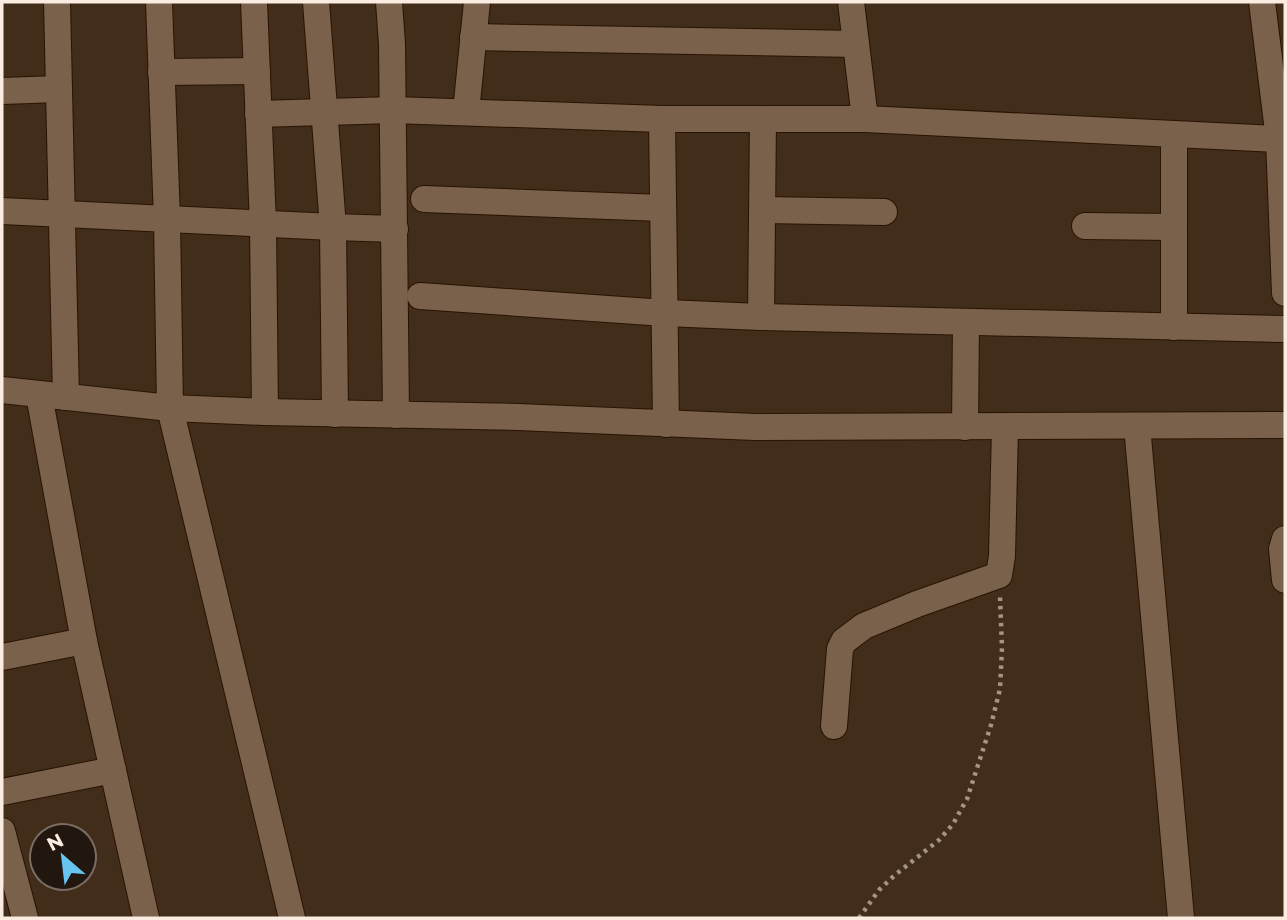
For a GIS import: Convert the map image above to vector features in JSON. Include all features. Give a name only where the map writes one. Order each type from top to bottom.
[{"type":"street","points":[[57,2],[66,397]]},
{"type":"street","points":[[159,2],[167,219],[170,408],[292,918]]},
{"type":"street","points":[[254,2],[263,224],[265,412]]},
{"type":"street","points":[[316,2],[333,227],[335,414]]},
{"type":"street","points":[[389,2],[392,44],[396,415]]},
{"type":"street","points":[[466,112],[477,2]]},
{"type":"street","points":[[851,2],[865,119]]},
{"type":"street","points":[[1262,2],[1282,139],[1285,293]]},
{"type":"street","points":[[473,37],[856,44]]},
{"type":"street","points":[[161,72],[257,71]]},
{"type":"street","points":[[2,91],[59,89]]},
{"type":"street","points":[[258,114],[393,110],[662,119],[865,119],[1282,139]]},
{"type":"street","points":[[662,119],[666,424]]},
{"type":"street","points":[[761,317],[763,119]]},
{"type":"street","points":[[1174,134],[1174,327]]},
{"type":"street","points":[[424,199],[663,208]]},
{"type":"street","points":[[762,210],[884,212]]},
{"type":"street","points":[[2,211],[395,229]]},
{"type":"street","points":[[1084,226],[1174,227]]},
{"type":"street","points":[[420,296],[761,317],[1285,330]]},
{"type":"street","points":[[965,427],[966,322]]},
{"type":"street","points":[[2,390],[170,408],[518,417],[755,427],[1285,425]]},
{"type":"street","points":[[39,395],[84,641],[146,918]]},
{"type":"street","points":[[1137,426],[1181,918]]},
{"type":"street","points":[[834,726],[840,649],[844,641],[864,626],[999,575],[1002,556],[1005,427]]},
{"type":"street","points":[[1285,539],[1282,549],[1285,580]]},
{"type":"street","points":[[2,657],[84,641]]},
{"type":"street","points":[[2,792],[113,770]]},
{"type":"street","points":[[2,831],[25,918]]},
{"type":"path","points":[[859,918],[878,890],[939,840],[953,824],[967,799],[1000,689],[1002,648],[999,575]]}]
